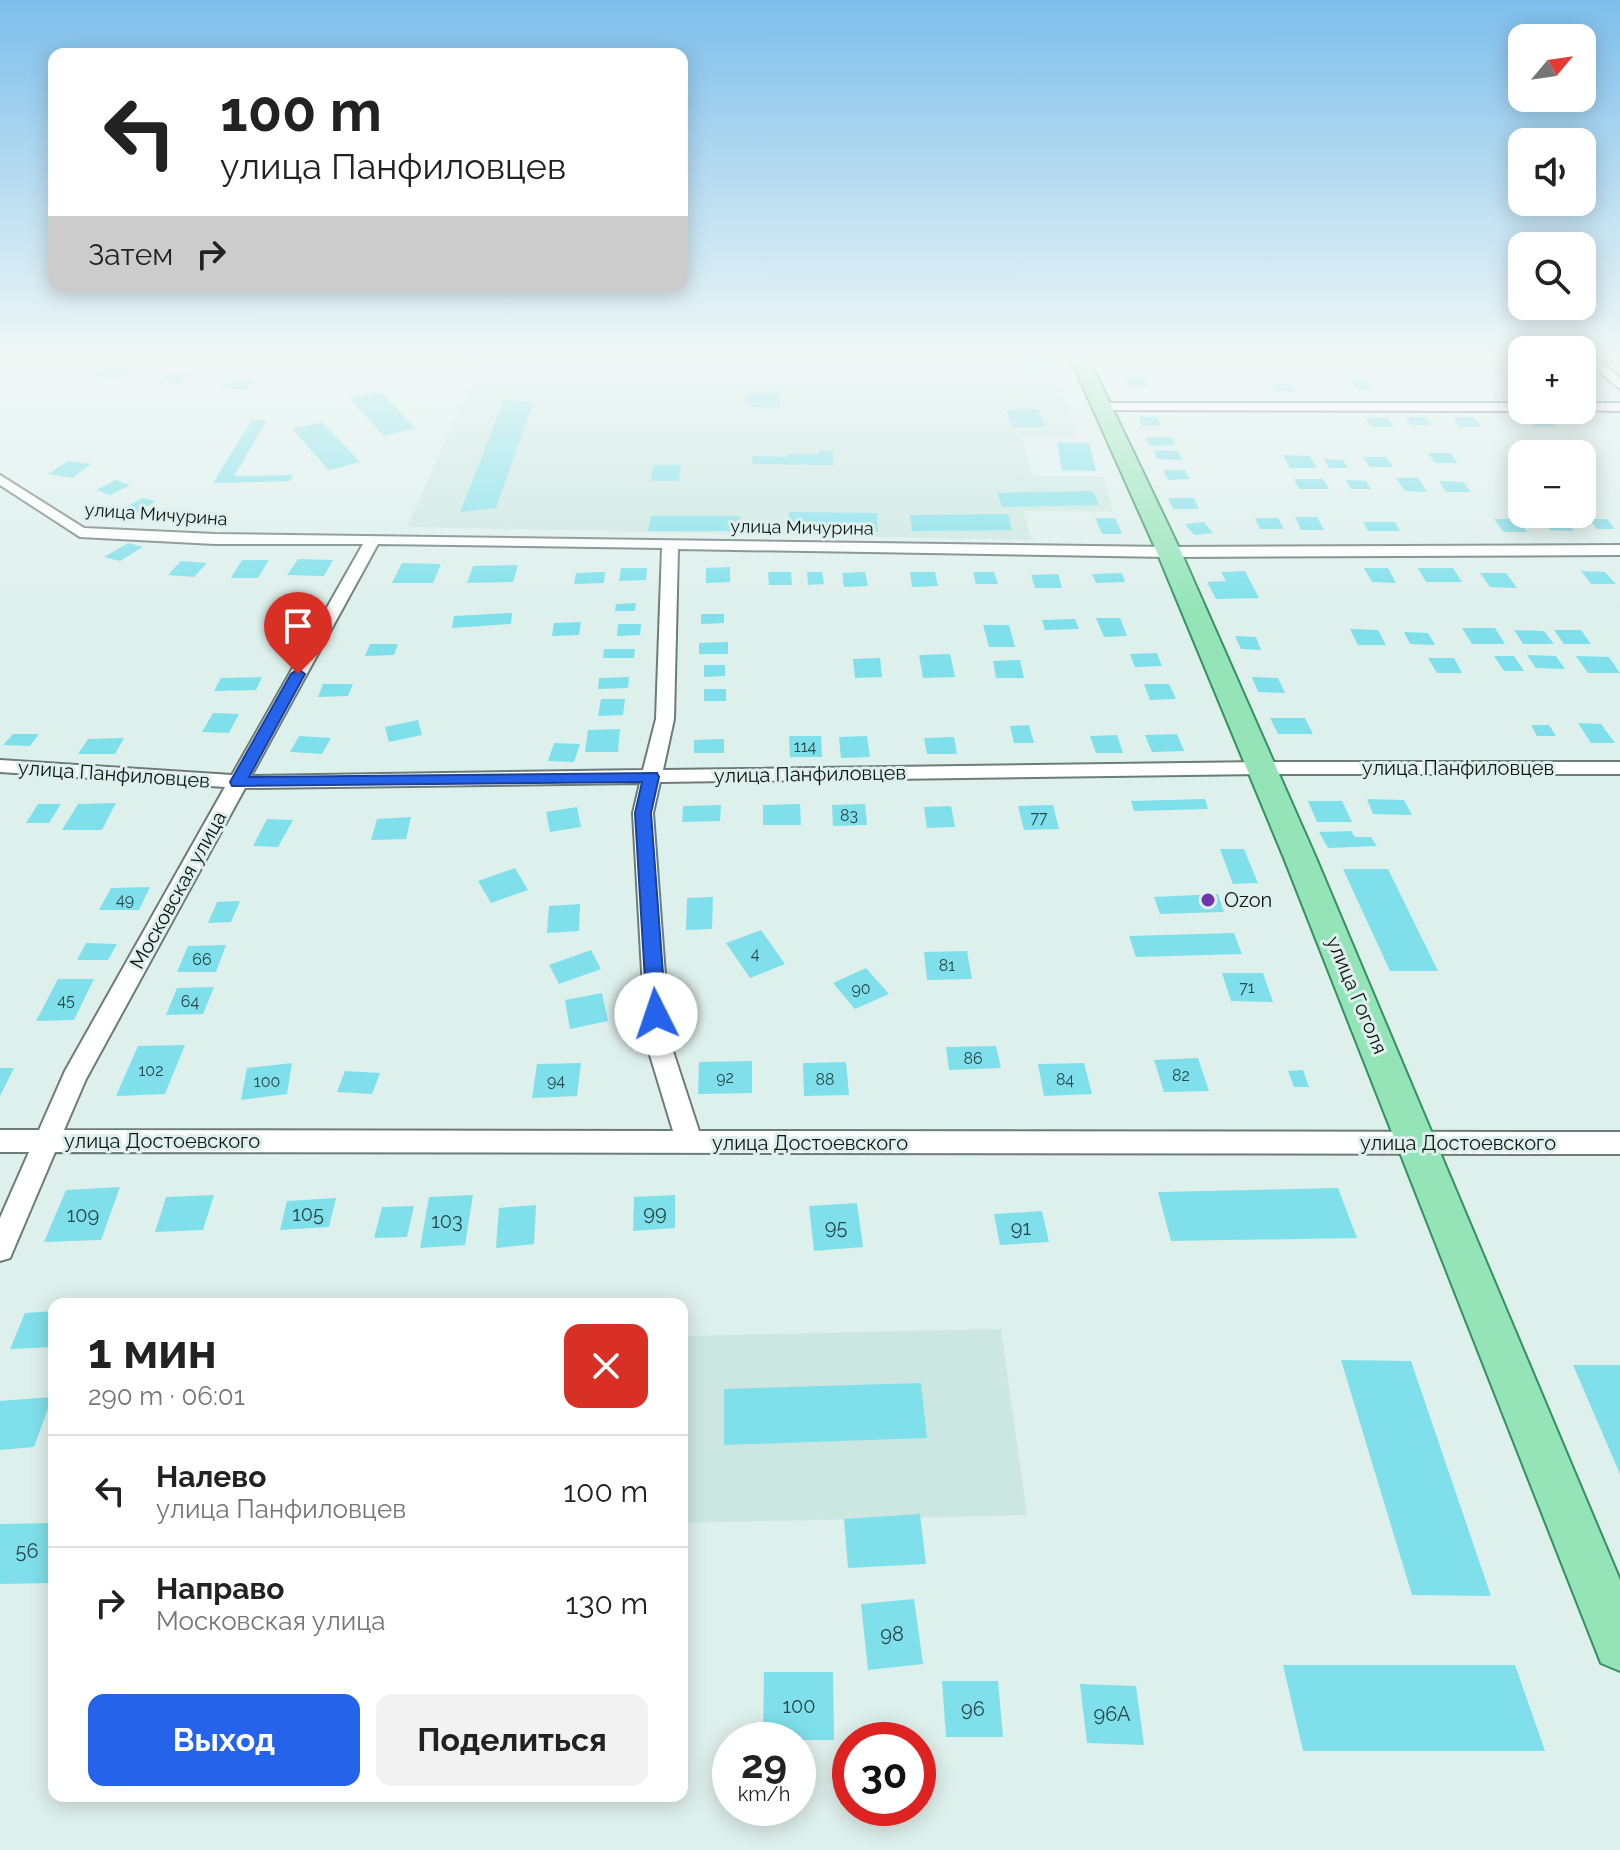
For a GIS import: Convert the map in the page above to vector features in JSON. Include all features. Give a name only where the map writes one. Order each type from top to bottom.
[{"type":"main road","name":"улица Гоголя","points":[[1115,439],[1169,552],[1262,768],[1419,1144],[1620,1644]]},
{"type":"street","name":"улица Мичурина","points":[[0,479],[80,532],[215,539],[1169,552],[1620,550]]},
{"type":"street","name":"Московская улица","points":[[0,1249],[74,1078],[373,539]]},
{"type":"street","points":[[670,546],[665,719],[643,813],[658,1042],[690,1143]]},
{"type":"street","name":"улица Панфиловцев","points":[[0,766],[238,782],[1262,768],[1620,768]]},
{"type":"street","name":"улица Достоевского","points":[[0,1141],[1620,1143]]},
{"type":"shaded area","points":[[446,439],[1022,439],[1033,477],[1103,477],[1113,512],[1023,511],[1032,540],[407,527]]},
{"type":"shaded area","points":[[1001,1329],[1027,1515],[688,1523],[688,1336]]},
{"type":"building","points":[[240,439],[256,439],[234,476],[293,475],[290,481],[213,483]]},
{"type":"building","points":[[301,439],[338,439],[360,462],[329,470]]},
{"type":"building","points":[[489,439],[520,439],[496,508],[460,512]]},
{"type":"building","points":[[1146,439],[1173,439],[1176,445],[1149,446]]},
{"type":"building","points":[[1057,442],[1089,443],[1096,471],[1062,470]]},
{"type":"building","points":[[819,450],[833,451],[833,465],[752,464],[753,456],[788,457],[788,454],[819,454]]},
{"type":"building","points":[[1154,450],[1178,451],[1182,460],[1157,459]]},
{"type":"building","points":[[1428,453],[1450,453],[1458,463],[1435,463]]},
{"type":"building","points":[[1283,455],[1310,456],[1317,468],[1290,468]]},
{"type":"building","points":[[1363,457],[1386,457],[1393,467],[1370,467]]},
{"type":"building","points":[[1324,459],[1343,460],[1348,468],[1329,468]]},
{"type":"building","points":[[68,461],[91,464],[72,478],[48,474]]},
{"type":"building","points":[[653,465],[681,465],[679,481],[651,481]]},
{"type":"building","points":[[1163,470],[1185,470],[1190,479],[1168,480]]},
{"type":"building","points":[[1396,478],[1418,478],[1427,492],[1405,491]]},
{"type":"building","points":[[1294,479],[1323,479],[1329,489],[1299,489]]},
{"type":"building","points":[[116,480],[130,485],[110,495],[96,490]]},
{"type":"building","points":[[1346,480],[1366,481],[1371,489],[1351,489]]},
{"type":"building","points":[[1439,481],[1463,482],[1471,492],[1446,492]]},
{"type":"building","points":[[1093,491],[1099,505],[1002,507],[997,493]]},
{"type":"building","points":[[142,498],[156,501],[136,514],[121,510]]},
{"type":"building","points":[[1168,498],[1194,498],[1199,509],[1173,509]]},
{"type":"building","points":[[789,512],[877,513],[878,532],[788,530]]},
{"type":"building","points":[[1008,514],[1012,530],[912,531],[910,515]]},
{"type":"building","points":[[651,516],[740,516],[739,531],[648,531]]},
{"type":"building","points":[[1295,517],[1317,517],[1324,530],[1301,530]]},
{"type":"building","points":[[1095,518],[1115,518],[1122,534],[1102,534]]},
{"type":"building","points":[[1255,518],[1278,518],[1284,529],[1260,529]]},
{"type":"building","points":[[1494,519],[1508,519],[1508,528],[1524,528],[1527,532],[1504,532]]},
{"type":"building","points":[[1596,519],[1607,519],[1615,529],[1597,529]]},
{"type":"building","points":[[1204,522],[1213,533],[1194,535],[1185,524]]},
{"type":"building","points":[[1363,522],[1395,522],[1400,531],[1368,531]]},
{"type":"building","points":[[1548,528],[1572,528],[1574,531]]},
{"type":"building","points":[[128,543],[143,547],[120,561],[104,557]]},
{"type":"building","points":[[298,559],[333,560],[324,576],[287,575]]},
{"type":"building","points":[[242,560],[269,560],[258,578],[231,578]]},
{"type":"building","points":[[181,561],[207,563],[194,577],[168,575]]},
{"type":"building","points":[[402,563],[441,564],[433,583],[392,583]]},
{"type":"building","points":[[518,565],[513,582],[467,583],[473,566]]},
{"type":"building","points":[[730,567],[730,582],[706,583],[706,568]]},
{"type":"building","points":[[621,568],[647,568],[646,580],[619,581]]},
{"type":"building","points":[[1364,568],[1388,568],[1396,583],[1372,582]]},
{"type":"building","points":[[1418,568],[1453,568],[1462,582],[1426,582]]},
{"type":"building","points":[[1245,571],[1259,598],[1216,599],[1207,582],[1226,581],[1221,572]]},
{"type":"building","points":[[1581,571],[1605,572],[1616,584],[1591,584]]},
{"type":"building","points":[[605,572],[604,583],[574,584],[576,573]]},
{"type":"building","points":[[768,572],[791,572],[792,585],[769,585]]},
{"type":"building","points":[[807,572],[822,572],[824,584],[808,585]]},
{"type":"building","points":[[865,572],[868,586],[844,587],[842,573]]},
{"type":"building","points":[[910,572],[935,572],[938,586],[912,587]]},
{"type":"building","points":[[973,572],[994,572],[998,584],[976,584]]},
{"type":"building","points":[[1122,573],[1125,582],[1096,583],[1092,574]]},
{"type":"building","points":[[1480,573],[1506,573],[1517,588],[1490,587]]},
{"type":"building","points":[[1058,574],[1062,588],[1035,588],[1031,575]]},
{"type":"building","points":[[636,603],[635,611],[615,611],[616,604]]},
{"type":"building","points":[[312,607],[307,618],[277,619],[282,608]]},
{"type":"building","points":[[512,613],[511,624],[452,628],[454,616]]},
{"type":"building","points":[[701,614],[724,614],[724,623],[701,624]]},
{"type":"building","points":[[1096,618],[1120,618],[1127,636],[1104,637]]},
{"type":"building","points":[[1075,619],[1079,629],[1045,630],[1042,620]]},
{"type":"building","points":[[581,622],[579,635],[552,636],[554,623]]},
{"type":"building","points":[[618,624],[641,624],[640,635],[617,636]]},
{"type":"building","points":[[983,625],[1009,625],[1015,647],[989,647]]},
{"type":"building","points":[[1462,628],[1495,628],[1505,644],[1472,644]]},
{"type":"building","points":[[1350,629],[1378,630],[1386,645],[1358,645]]},
{"type":"building","points":[[1514,630],[1544,631],[1554,644],[1523,644]]},
{"type":"building","points":[[1554,630],[1581,630],[1591,644],[1564,644]]},
{"type":"building","points":[[1404,632],[1428,633],[1435,645],[1410,644]]},
{"type":"building","points":[[1235,636],[1256,637],[1261,650],[1241,649]]},
{"type":"building","points":[[728,642],[728,654],[699,654],[699,643]]},
{"type":"building","points":[[370,644],[398,644],[394,655],[365,656]]},
{"type":"building","points":[[604,649],[635,649],[634,658],[603,658]]},
{"type":"building","points":[[1157,653],[1162,666],[1135,667],[1130,654]]},
{"type":"building","points":[[950,654],[955,677],[923,678],[919,655]]},
{"type":"building","points":[[1527,655],[1556,656],[1565,669],[1536,668]]},
{"type":"building","points":[[1494,656],[1514,656],[1524,671],[1504,671]]},
{"type":"building","points":[[1576,656],[1609,657],[1620,673],[1588,673]]},
{"type":"building","points":[[880,658],[882,677],[855,678],[853,659]]},
{"type":"building","points":[[1428,658],[1454,658],[1462,673],[1437,673]]},
{"type":"building","points":[[1020,660],[1024,678],[996,678],[993,661]]},
{"type":"building","points":[[704,665],[725,665],[725,676],[704,677]]},
{"type":"building","points":[[262,677],[256,690],[214,691],[221,678]]},
{"type":"building","points":[[629,677],[628,688],[598,689],[599,678]]},
{"type":"building","points":[[1252,677],[1278,678],[1285,693],[1258,692]]},
{"type":"building","points":[[323,684],[353,684],[348,696],[318,697]]},
{"type":"building","points":[[1144,684],[1169,684],[1176,699],[1150,700]]},
{"type":"building","points":[[704,689],[726,689],[726,701],[704,701]]},
{"type":"building","points":[[601,699],[625,699],[623,715],[598,716]]},
{"type":"building","points":[[213,713],[239,714],[229,733],[202,732]]},
{"type":"building","points":[[1270,718],[1305,718],[1313,734],[1278,734]]},
{"type":"building","points":[[418,720],[422,735],[389,742],[385,727]]},
{"type":"building","points":[[1578,723],[1601,724],[1615,743],[1591,743]]},
{"type":"building","points":[[1029,725],[1034,743],[1014,743],[1010,726]]},
{"type":"building","points":[[1531,725],[1549,725],[1556,736],[1537,736]]},
{"type":"building","points":[[620,729],[618,752],[585,752],[588,730]]},
{"type":"building","points":[[13,734],[39,734],[30,746],[3,745]]},
{"type":"building","points":[[1177,734],[1184,751],[1152,752],[1145,735]]},
{"type":"building","points":[[1117,735],[1123,753],[1096,753],[1090,736]]},
{"type":"building","points":[[299,736],[331,738],[322,754],[290,752]]},
{"type":"building","points":[[789,736],[821,736],[822,757],[790,757]]},
{"type":"building","points":[[867,736],[870,757],[841,758],[839,737]]},
{"type":"building","points":[[954,737],[957,754],[927,754],[924,738]]},
{"type":"building","points":[[124,738],[115,754],[78,754],[88,739]]},
{"type":"building","points":[[724,739],[724,753],[694,753],[694,740]]},
{"type":"building","points":[[554,743],[580,744],[574,762],[548,761]]},
{"type":"building","points":[[1205,799],[1208,809],[1134,811],[1131,801]]},
{"type":"building","points":[[1367,799],[1404,800],[1412,815],[1373,814]]},
{"type":"building","points":[[1308,801],[1342,801],[1352,822],[1317,822]]},
{"type":"building","points":[[116,803],[102,830],[62,830],[78,804]]},
{"type":"building","points":[[38,804],[61,804],[49,823],[26,823]]},
{"type":"building","points":[[800,804],[801,825],[763,825],[763,805]]},
{"type":"building","points":[[865,804],[867,825],[833,826],[832,805]]},
{"type":"building","points":[[721,805],[720,821],[682,822],[683,806]]},
{"type":"building","points":[[1053,805],[1059,829],[1024,830],[1018,806]]},
{"type":"building","points":[[951,806],[955,827],[927,828],[924,807]]},
{"type":"building","points":[[577,807],[581,827],[550,832],[546,812]]},
{"type":"building","points":[[411,817],[406,839],[371,840],[377,819]]},
{"type":"building","points":[[267,819],[293,820],[278,847],[253,846]]},
{"type":"building","points":[[1351,831],[1355,837],[1371,837],[1377,846],[1328,848],[1319,832]]},
{"type":"building","points":[[1220,849],[1244,849],[1258,883],[1233,884]]},
{"type":"building","points":[[515,868],[528,890],[491,903],[478,881]]},
{"type":"building","points":[[1343,869],[1388,869],[1438,971],[1390,971]]},
{"type":"building","points":[[150,887],[139,910],[99,910],[111,888]]},
{"type":"building","points":[[1218,894],[1224,912],[1160,914],[1154,897]]},
{"type":"building","points":[[713,897],[712,929],[686,930],[687,898]]},
{"type":"building","points":[[240,901],[231,922],[208,923],[217,902]]},
{"type":"building","points":[[580,904],[579,931],[547,933],[549,906]]},
{"type":"building","points":[[761,930],[785,964],[750,978],[726,943]]},
{"type":"building","points":[[1234,933],[1242,954],[1136,957],[1129,936]]},
{"type":"building","points":[[86,943],[117,944],[108,960],[77,960]]},
{"type":"building","points":[[226,945],[216,972],[177,972],[188,946]]},
{"type":"building","points":[[591,950],[601,969],[559,984],[549,965]]},
{"type":"building","points":[[967,951],[972,979],[927,980],[924,952]]},
{"type":"building","points":[[866,968],[889,994],[855,1009],[833,983]]},
{"type":"building","points":[[1222,973],[1263,973],[1273,1002],[1231,1001]]},
{"type":"building","points":[[58,979],[94,979],[74,1020],[36,1021]]},
{"type":"building","points":[[214,987],[203,1014],[166,1015],[177,988]]},
{"type":"building","points":[[602,993],[608,1021],[570,1029],[565,1000]]},
{"type":"building","points":[[185,1045],[165,1094],[116,1096],[138,1046]]},
{"type":"building","points":[[996,1046],[1001,1068],[949,1070],[946,1047]]},
{"type":"building","points":[[1198,1058],[1209,1091],[1164,1092],[1154,1060]]},
{"type":"building","points":[[752,1061],[752,1093],[698,1094],[699,1062]]},
{"type":"building","points":[[846,1062],[849,1095],[804,1096],[803,1063]]},
{"type":"building","points":[[292,1063],[287,1094],[241,1100],[247,1068]]},
{"type":"building","points":[[581,1063],[577,1096],[532,1098],[537,1064]]},
{"type":"building","points":[[1084,1063],[1092,1094],[1044,1096],[1038,1064]]},
{"type":"building","points":[[0,1068],[14,1068],[0,1096]]},
{"type":"building","points":[[1303,1070],[1309,1087],[1294,1087],[1288,1071]]},
{"type":"building","points":[[345,1071],[380,1073],[372,1094],[337,1092]]},
{"type":"building","points":[[120,1187],[101,1240],[44,1242],[66,1190]]},
{"type":"building","points":[[1338,1188],[1357,1238],[1171,1241],[1158,1192]]},
{"type":"building","points":[[214,1195],[203,1230],[155,1232],[166,1197]]},
{"type":"building","points":[[473,1195],[465,1245],[420,1248],[429,1197]]},
{"type":"building","points":[[675,1195],[675,1228],[633,1231],[634,1197]]},
{"type":"building","points":[[336,1198],[329,1227],[280,1230],[287,1201]]},
{"type":"building","points":[[857,1203],[863,1247],[814,1251],[809,1206]]},
{"type":"building","points":[[536,1205],[534,1244],[496,1248],[499,1208]]},
{"type":"building","points":[[414,1206],[407,1237],[374,1238],[382,1207]]},
{"type":"building","points":[[1042,1211],[1049,1242],[1000,1245],[994,1214]]},
{"type":"building","points":[[48,1311],[48,1347],[10,1349],[25,1313]]},
{"type":"building","points":[[1341,1360],[1411,1361],[1491,1596],[1412,1595]]},
{"type":"building","points":[[1573,1365],[1620,1365],[1620,1474]]},
{"type":"building","points":[[921,1383],[927,1438],[724,1445],[724,1389]]},
{"type":"building","points":[[48,1397],[48,1408],[34,1447],[0,1450],[0,1401]]},
{"type":"building","points":[[920,1514],[926,1564],[848,1568],[844,1519]]},
{"type":"building","points":[[48,1523],[48,1583],[0,1584],[0,1524]]},
{"type":"building","points":[[914,1599],[923,1664],[868,1670],[861,1604]]},
{"type":"building","points":[[1283,1665],[1515,1665],[1545,1751],[1303,1751]]},
{"type":"building","points":[[764,1672],[833,1672],[832,1740],[816,1740],[816,1722],[763,1722]]},
{"type":"building","points":[[942,1681],[998,1681],[1003,1737],[946,1737]]},
{"type":"building","points":[[1080,1684],[1136,1686],[1144,1745],[1087,1743]]},
{"type":"place","name":"Ozon","points":[[1208,900]]},
{"type":"route","points":[[298,674],[238,782],[651,777],[643,813],[656,1014]]}]
